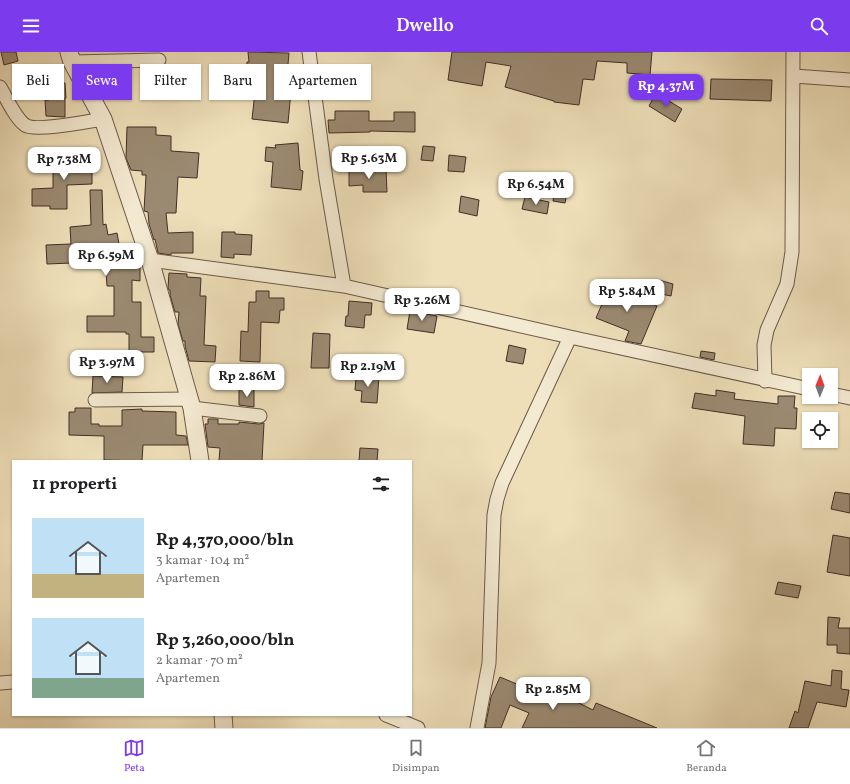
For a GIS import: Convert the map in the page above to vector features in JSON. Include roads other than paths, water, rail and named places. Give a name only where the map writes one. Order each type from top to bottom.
[{"type":"street","points":[[309,52],[326,179],[344,286]]},
{"type":"street","points":[[766,381],[764,345],[767,330],[786,284],[792,252],[793,52]]},
{"type":"street","points":[[159,60],[71,57],[103,119],[150,260],[190,404],[200,460]]},
{"type":"street","points":[[794,76],[850,80]]},
{"type":"street","points":[[0,87],[18,118],[25,126],[38,128],[103,119]]},
{"type":"street","points":[[150,260],[344,286],[802,389]]},
{"type":"street","points":[[477,728],[489,663],[494,515],[497,498],[502,483],[570,337]]},
{"type":"street","points":[[838,395],[850,398]]},
{"type":"street","points":[[96,400],[190,404],[260,416]]},
{"type":"street","points":[[0,683],[12,682]]},
{"type":"street","points":[[223,716],[224,728]]},
{"type":"street","points":[[388,716],[418,728]]}]
